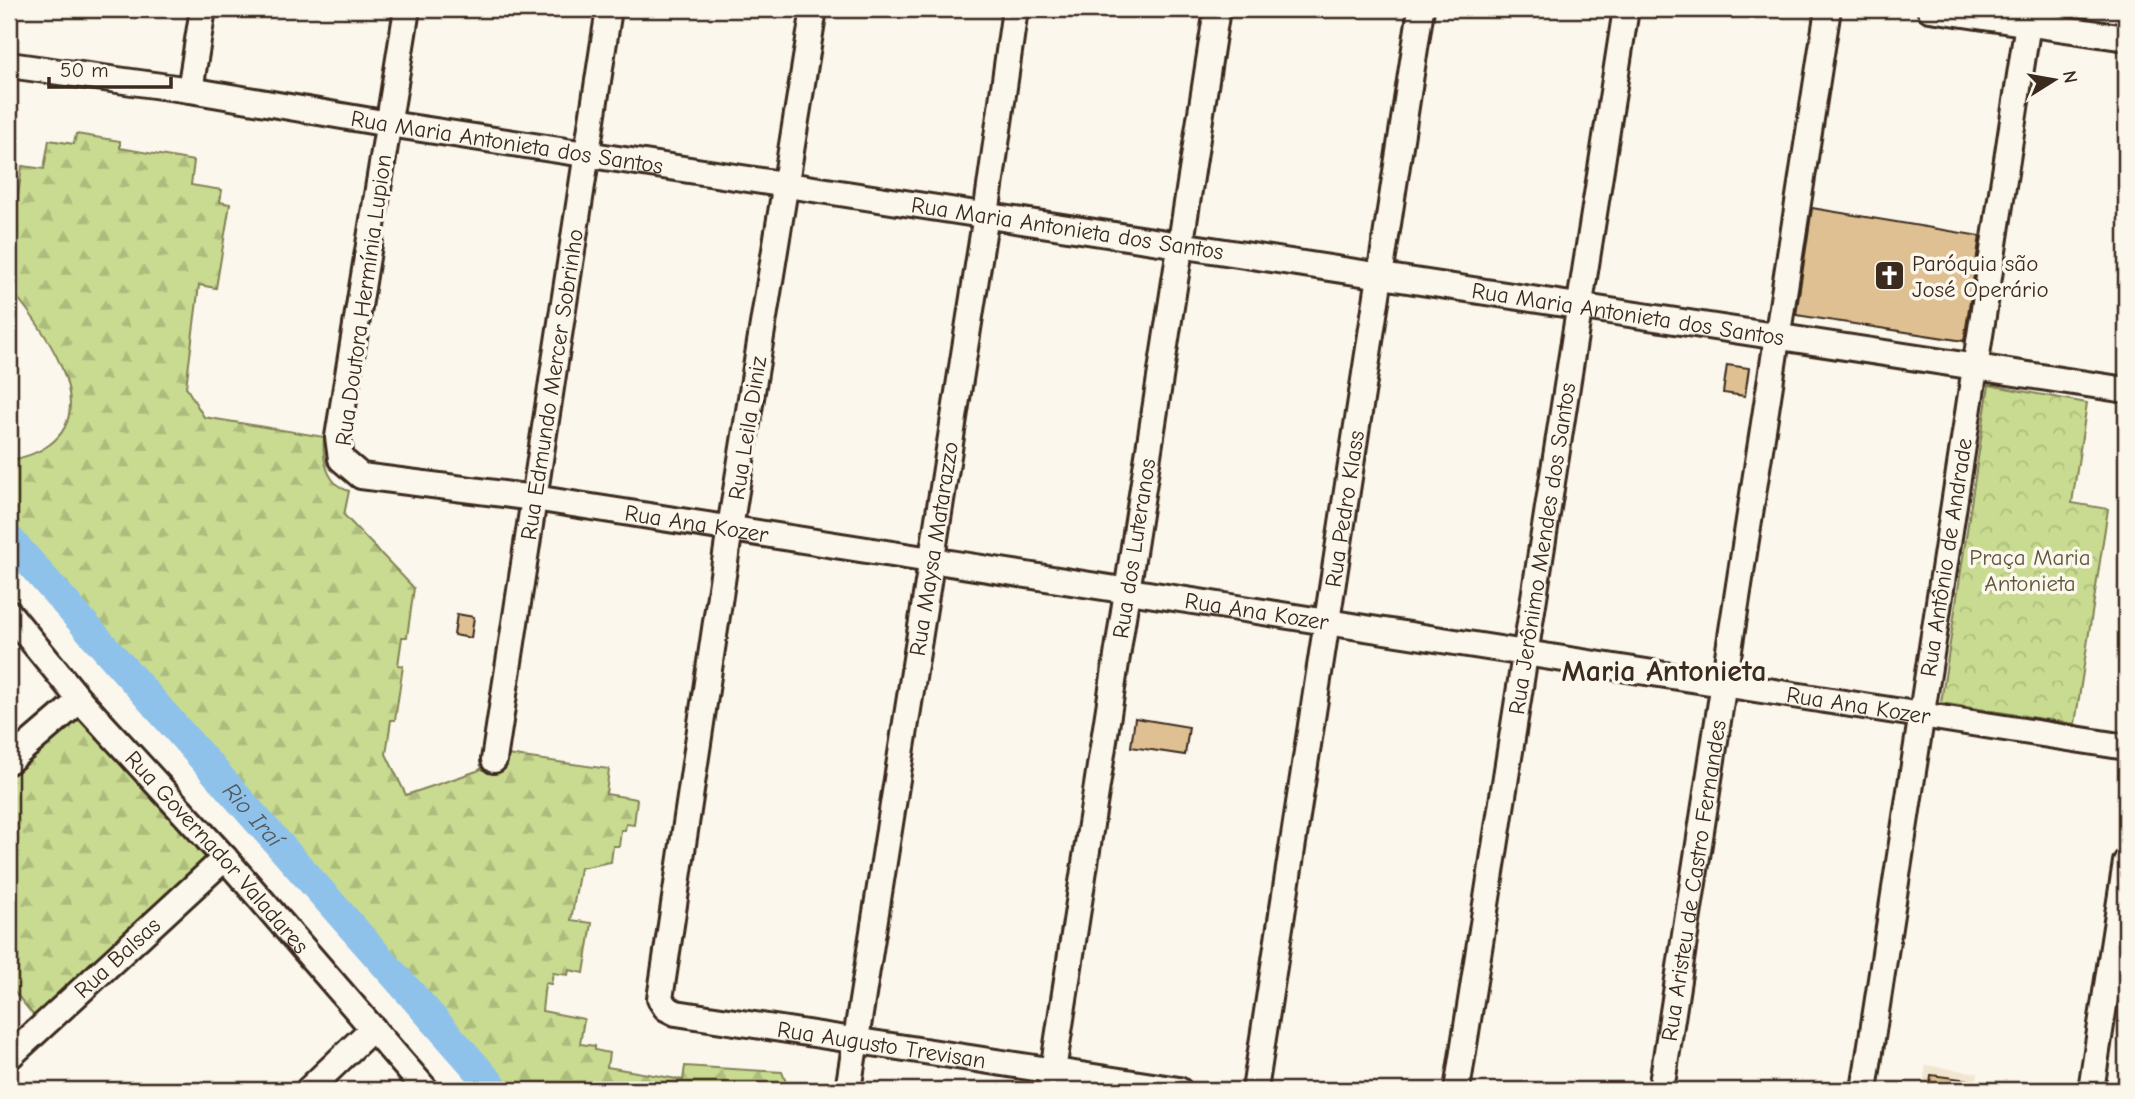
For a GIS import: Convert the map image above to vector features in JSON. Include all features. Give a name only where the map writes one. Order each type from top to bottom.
[{"type":"street","points":[[190,90],[203,9]]},
{"type":"street","name":"Rua Doutora Hermínia Lupion","points":[[385,479],[361,476],[344,462],[338,451],[338,438],[407,9]]},
{"type":"street","name":"Rua Edmundo Mercer Sobrinho","points":[[494,760],[609,9]]},
{"type":"street","name":"Rua Leila Diniz","points":[[662,971],[814,9]]},
{"type":"street","name":"Rua Maysa Matarazzo","points":[[848,1090],[986,215],[1015,9]]},
{"type":"street","name":"Rua dos Luteranos","points":[[1052,1080],[1217,9]]},
{"type":"street","name":"Rua Pedro Klass","points":[[1255,1090],[1421,9]]},
{"type":"street","name":"Rua Jerônimo Mendes dos Santos","points":[[1457,1090],[1626,9]]},
{"type":"street","name":"Rua Aristeu de Castro Fernandes","points":[[1661,1090],[1828,9]]},
{"type":"street","points":[[1930,9],[2126,38]]},
{"type":"street","name":"Rua Antônio de Andrade","points":[[1864,1090],[2028,23]]},
{"type":"street","name":"Rua Maria Antonieta dos Santos","points":[[9,65],[190,90],[389,124],[2126,390]]},
{"type":"street","name":"Rua Ana Kozer","points":[[385,479],[534,498],[730,528],[2126,747]]},
{"type":"street","name":"Rua Governador Valadares","points":[[9,613],[80,700],[225,858],[426,1090]]},
{"type":"street","points":[[9,761],[80,700]]},
{"type":"street","name":"Rua Balsas","points":[[9,1057],[225,858]]},
{"type":"street","points":[[2091,1090],[2126,862]]},
{"type":"street","name":"Rua Augusto Trevisan","points":[[662,971],[660,999],[666,1008],[676,1013],[856,1040],[1052,1080],[1179,1090]]},
{"type":"street","points":[[308,1090],[373,1028]]},
{"type":"shaded area","points":[[1926,1065],[1978,1073],[1976,1090],[1922,1090]]},
{"type":"green space","points":[[76,134],[120,141],[120,148],[194,161],[191,185],[222,190],[220,202],[230,204],[216,288],[199,285],[186,387],[204,417],[324,437],[325,461],[330,476],[341,488],[349,491],[344,515],[414,588],[407,637],[402,637],[398,665],[403,666],[395,720],[391,720],[386,754],[406,795],[477,771],[508,755],[609,769],[606,794],[637,799],[634,825],[626,824],[625,830],[621,830],[619,846],[613,846],[611,862],[580,868],[571,920],[592,923],[584,973],[569,970],[568,975],[553,973],[551,984],[545,983],[542,1011],[584,1019],[580,1044],[595,1046],[595,1050],[609,1053],[607,1067],[683,1080],[685,1066],[782,1072],[789,1090],[504,1090],[9,521],[9,461],[35,453],[49,445],[63,429],[69,411],[69,391],[53,350],[18,298],[9,297],[9,265],[22,166],[44,169],[49,140],[74,144]]},
{"type":"green space","name":"Praça Maria Antonieta","points":[[1989,385],[2087,403],[2072,503],[2108,509],[2075,724],[1941,703]]},
{"type":"green space","points":[[81,712],[219,862],[38,1021],[9,985],[9,770]]},
{"type":"building","name":"Paróquia são José Operário","points":[[1812,208],[1980,236],[1964,341],[1796,315]]},
{"type":"building","points":[[1727,365],[1749,368],[1745,396],[1723,393]]},
{"type":"building","points":[[457,614],[474,617],[471,638],[454,635]]},
{"type":"building","points":[[1135,718],[1189,727],[1185,755],[1131,747]]},
{"type":"building","points":[[1931,1075],[1984,1082],[1983,1090],[1929,1090]]},
{"type":"waterway","name":"Rio Iraí","points":[[9,539],[496,1090]]},
{"type":"place","name":"Paróquia são José Operário","points":[[1889,276]]},
{"type":"district","name":"Maria Antonieta","points":[[1664,671]]}]
